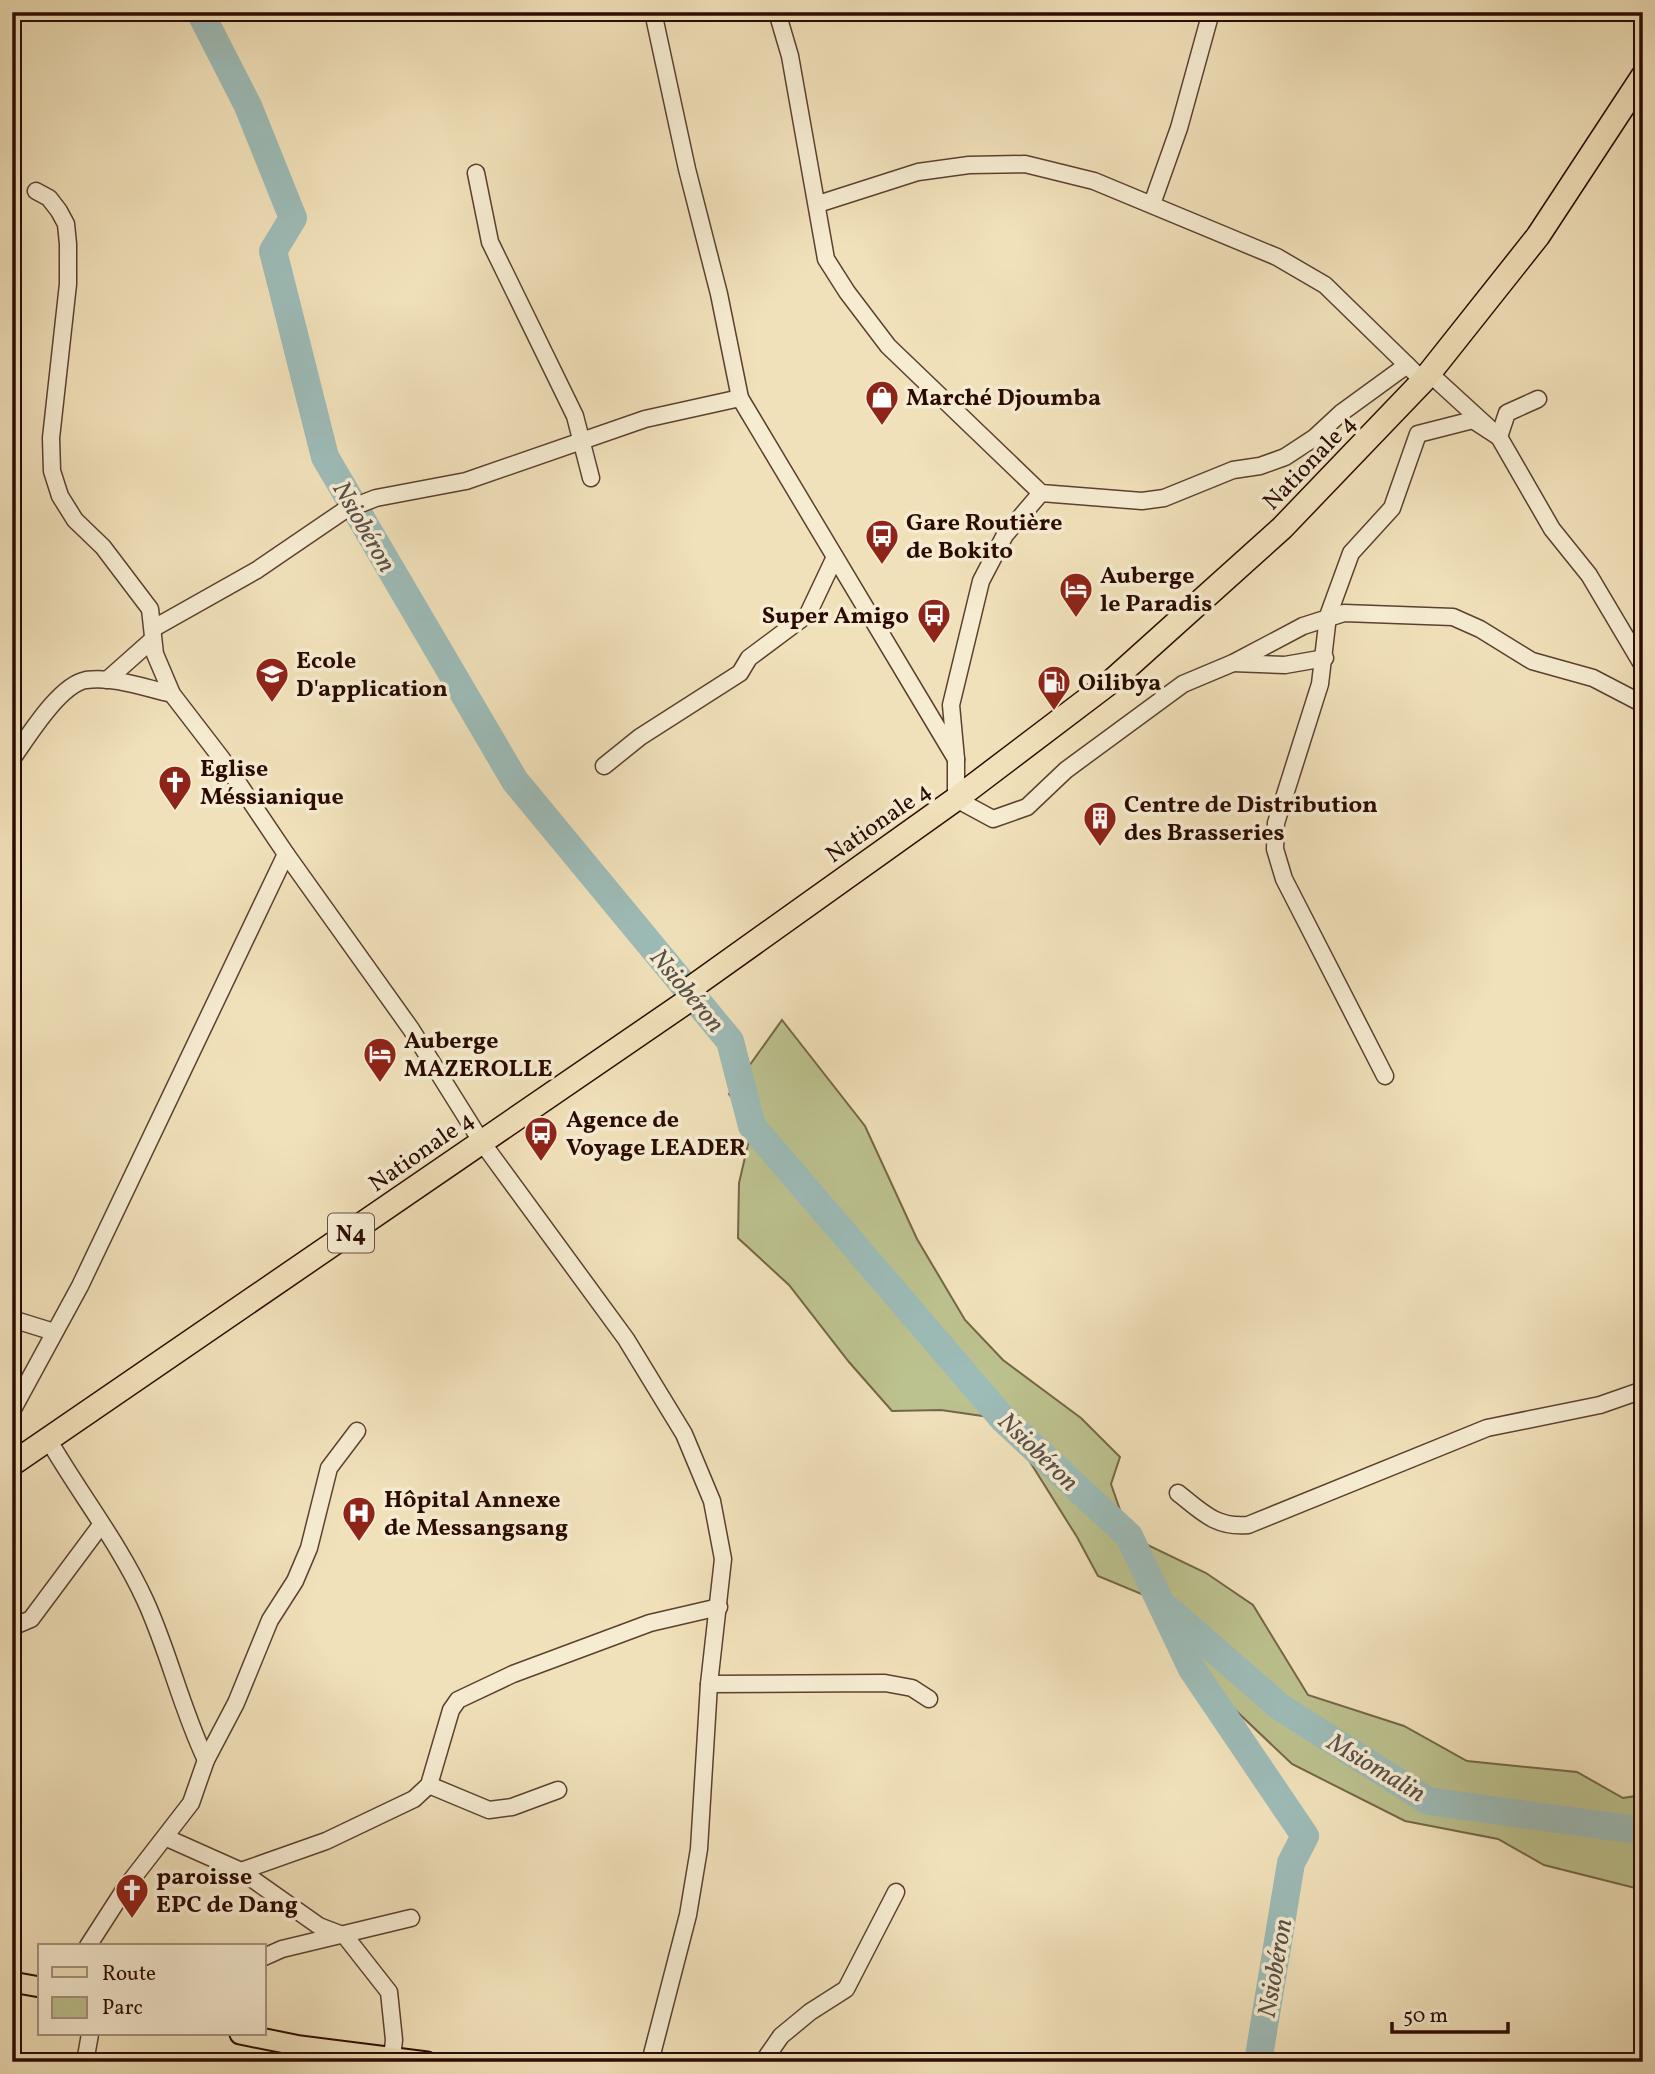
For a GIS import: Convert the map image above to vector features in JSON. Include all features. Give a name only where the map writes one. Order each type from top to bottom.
[{"type":"highway","name":"Nationale 4","points":[[12,1464],[690,994],[1113,680],[1282,528],[1420,373],[1538,236],[1643,76]]},
{"type":"main road","points":[[12,1982],[38,1987]]},
{"type":"main road","points":[[250,2036],[300,2046],[427,2062]]},
{"type":"street","points":[[653,12],[687,169],[719,293],[740,398],[956,760]]},
{"type":"street","points":[[777,12],[790,56],[826,259],[888,346],[1041,493],[1143,501],[1164,498],[1233,470],[1272,462],[1314,439],[1341,413],[1420,373]]},
{"type":"street","points":[[1152,204],[1178,128],[1211,12]]},
{"type":"street","points":[[818,204],[918,172],[969,165],[1025,164],[1094,181],[1278,257],[1325,285],[1420,373],[1499,437],[1552,528],[1589,575],[1643,666]]},
{"type":"street","points":[[476,173],[489,242],[575,416],[583,440],[590,478]]},
{"type":"street","points":[[36,191],[49,198],[60,211],[66,224],[68,244],[68,284],[51,438],[51,471],[65,508],[133,584],[150,609],[155,654],[172,694],[222,759],[286,854],[349,938],[411,1029],[481,1141],[626,1339],[684,1434],[700,1468],[718,1522],[723,1559],[709,1684],[699,1849],[688,1915],[650,2062]]},
{"type":"street","points":[[107,680],[153,634],[257,570],[345,510],[376,498],[466,481],[645,419],[740,398]]},
{"type":"street","points":[[1499,437],[1507,413],[1538,399]]},
{"type":"street","points":[[1385,1076],[1284,879],[1275,849],[1276,823],[1320,684],[1328,616],[1351,553],[1392,508],[1418,434],[1473,420],[1499,437]]},
{"type":"street","points":[[1041,493],[1005,535],[981,581],[951,705],[956,799],[993,819],[1009,816],[1027,807],[1066,770],[1146,708],[1183,684],[1233,663],[1328,616],[1378,613],[1453,617],[1480,629],[1532,661],[1593,678],[1643,704]]},
{"type":"street","points":[[604,766],[640,737],[740,673],[749,659],[808,614],[834,559]]},
{"type":"street","points":[[1233,663],[1285,665],[1325,658]]},
{"type":"street","points":[[12,759],[67,690],[83,681],[107,680],[172,694]]},
{"type":"street","points":[[12,1410],[142,1159],[286,854]]},
{"type":"street","points":[[12,1319],[54,1332]]},
{"type":"street","points":[[1178,1493],[1215,1522],[1229,1527],[1248,1525],[1487,1428],[1600,1405],[1643,1390]]},
{"type":"street","points":[[89,1944],[125,1887],[167,1838],[195,1796],[206,1760],[236,1703],[270,1620],[295,1581],[309,1548],[329,1468],[357,1431]]},
{"type":"street","points":[[48,1439],[121,1555],[145,1600],[181,1703],[206,1760]]},
{"type":"street","points":[[12,1627],[31,1619],[101,1525]]},
{"type":"street","points":[[241,1871],[326,1841],[414,1799],[429,1785],[450,1710],[458,1699],[513,1674],[650,1623],[719,1606]]},
{"type":"street","points":[[709,1684],[885,1683],[912,1688],[929,1699]]},
{"type":"street","points":[[429,1785],[489,1810],[512,1807],[558,1790]]},
{"type":"street","points":[[167,1838],[241,1871],[319,1926],[345,1936],[389,1992],[394,2040],[391,2057]]},
{"type":"street","points":[[763,2062],[781,2036],[810,2012],[846,1989],[896,1892]]},
{"type":"street","points":[[266,1956],[282,1949],[411,1918]]},
{"type":"street","points":[[85,2062],[90,2036]]},
{"type":"green space","points":[[782,1020],[865,1126],[917,1239],[965,1320],[1003,1360],[1081,1418],[1120,1457],[1111,1484],[1129,1536],[1206,1573],[1253,1605],[1308,1695],[1404,1726],[1467,1761],[1577,1772],[1623,1798],[1643,1795],[1643,1890],[1544,1865],[1498,1839],[1405,1821],[1292,1764],[1192,1669],[1156,1600],[1098,1576],[1077,1537],[1003,1419],[941,1410],[892,1411],[849,1362],[789,1285],[738,1238],[739,1183],[752,1127],[729,1094]]},
{"type":"waterway","name":"Nsiobéron","points":[[200,12],[248,106],[293,218],[273,251],[325,457],[515,781],[730,1041],[752,1126],[1003,1419],[1129,1536],[1192,1669],[1305,1836],[1291,1863],[1258,2062]]},
{"type":"waterway","name":"Msiomalin","points":[[1169,1610],[1280,1707],[1428,1801],[1643,1831]]},
{"type":"place","name":"Marché Djoumba","points":[[882,427]]},
{"type":"place","name":"Gare Routière de Bokito","points":[[882,566]]},
{"type":"place","name":"Auberge le Paradis","points":[[1076,619]]},
{"type":"place","name":"Super Amigo","points":[[934,645]]},
{"type":"place","name":"Ecole D'application","points":[[272,704]]},
{"type":"place","name":"Oilibya","points":[[1054,712]]},
{"type":"place","name":"Eglise Méssianique","points":[[175,812]]},
{"type":"place","name":"Centre de Distribution des Brasseries","points":[[1100,848]]},
{"type":"place","name":"Auberge MAZEROLLE","points":[[380,1084]]},
{"type":"place","name":"Agence de Voyage LEADER","points":[[541,1163]]},
{"type":"place","name":"Hôpital Annexe de Messangsang","points":[[359,1543]]},
{"type":"place","name":"paroisse EPC de Dang","points":[[132,1920]]}]
